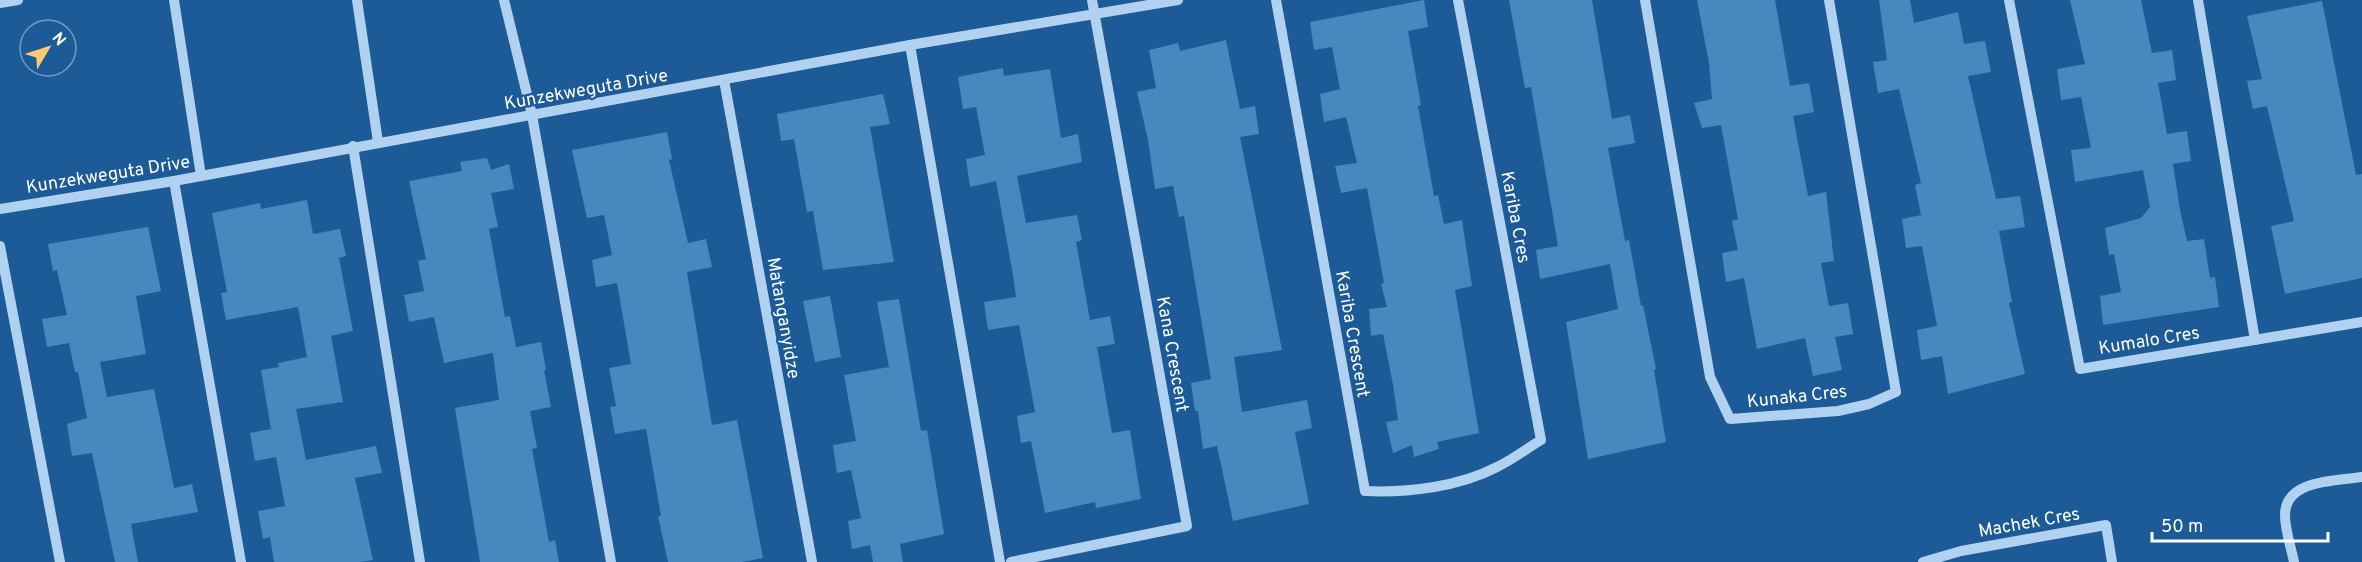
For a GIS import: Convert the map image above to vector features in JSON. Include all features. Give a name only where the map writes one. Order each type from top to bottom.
[{"type":"street","points":[[0,3],[18,0]]},
{"type":"street","points":[[174,0],[201,176]]},
{"type":"street","points":[[357,0],[378,142]]},
{"type":"street","points":[[504,0],[532,115],[611,562]]},
{"type":"street","points":[[1092,0],[1094,12]]},
{"type":"street","name":"Kunzekweguta Drive","points":[[0,209],[174,181],[353,146],[1094,12],[1178,0]]},
{"type":"street","name":"Kariba Crescent","points":[[1276,0],[1365,491],[1446,485],[1497,468],[1541,440]]},
{"type":"street","name":"Kariba Cres","points":[[1458,0],[1541,440]]},
{"type":"street","name":"Kunaka Cres","points":[[1645,0],[1710,377],[1730,419],[1838,411],[1869,404],[1896,392],[1829,0]]},
{"type":"street","name":"Kumalo Cres","points":[[2009,0],[2080,369],[2255,340]]},
{"type":"street","points":[[2198,0],[2255,340],[2362,322]]},
{"type":"street","name":"Kana Crescent","points":[[1011,562],[1187,526],[1094,12]]},
{"type":"street","points":[[910,45],[1000,562]]},
{"type":"street","name":"Matanganyidze","points":[[724,80],[812,562]]},
{"type":"street","points":[[353,146],[420,562]]},
{"type":"street","points":[[174,181],[241,562]]},
{"type":"street","points":[[0,246],[60,562]]},
{"type":"street","points":[[2294,562],[2285,514],[2290,497],[2306,486],[2362,477]]},
{"type":"street","name":"Machek Cres","points":[[1923,562],[1961,551],[2106,525],[2112,562]]},
{"type":"building","points":[[1424,0],[1428,27],[1408,31],[1434,196],[1438,195],[1444,224],[1462,220],[1472,286],[1455,290],[1479,433],[1437,442],[1439,449],[1414,457],[1412,445],[1393,453],[1386,422],[1398,420],[1393,385],[1383,334],[1371,336],[1369,309],[1387,307],[1381,284],[1384,283],[1367,188],[1341,193],[1335,166],[1357,163],[1346,117],[1324,122],[1320,94],[1340,89],[1332,47],[1314,50],[1310,22]]},
{"type":"building","points":[[1509,0],[1592,0],[1612,119],[1630,115],[1635,143],[1608,148],[1625,241],[1629,240],[1656,369],[1654,370],[1666,442],[1588,459],[1566,322],[1618,309],[1610,264],[1540,279],[1536,250],[1558,246],[1531,87],[1525,88]]},
{"type":"building","points":[[1697,0],[1775,0],[1790,86],[1809,83],[1814,112],[1793,116],[1808,196],[1826,192],[1834,261],[1821,263],[1829,306],[1848,303],[1853,334],[1835,337],[1842,370],[1813,376],[1805,338],[1757,349],[1744,278],[1726,282],[1722,253],[1738,250],[1732,221],[1738,219],[1721,125],[1702,128],[1694,103],[1712,99],[1709,63]]},
{"type":"building","points":[[1879,0],[1910,0],[1914,23],[1958,12],[1964,44],[1985,41],[1991,72],[1968,76],[1996,199],[2020,196],[2025,227],[1999,231],[2012,302],[2009,303],[2025,374],[1948,394],[1942,356],[1921,360],[1917,330],[1937,326],[1922,246],[1906,248],[1902,219],[1921,215],[1915,185],[1921,183],[1899,89],[1878,93],[1873,62],[1887,60]]},
{"type":"building","points":[[2070,0],[2141,0],[2152,53],[2172,50],[2176,80],[2158,83],[2167,134],[2187,131],[2191,161],[2173,164],[2180,210],[2187,241],[2204,239],[2210,278],[2215,277],[2219,307],[2103,325],[2100,296],[2121,292],[2114,254],[2109,255],[2105,228],[2141,218],[2150,207],[2143,170],[2075,182],[2071,150],[2091,148],[2081,97],[2061,100],[2057,69],[2085,64]]},
{"type":"building","points":[[2322,1],[2356,175],[2362,174],[2362,278],[2285,294],[2271,226],[2294,221],[2267,106],[2253,109],[2247,81],[2262,79],[2247,16]]},
{"type":"building","points":[[1226,40],[1240,109],[1255,106],[1259,134],[1240,137],[1282,350],[1234,357],[1242,412],[1307,400],[1312,428],[1295,432],[1309,504],[1233,521],[1217,446],[1203,449],[1198,411],[1195,411],[1191,383],[1211,379],[1184,216],[1179,217],[1173,186],[1155,189],[1148,140],[1137,92],[1156,88],[1149,50],[1178,43],[1180,51]]},
{"type":"building","points":[[1003,68],[1004,76],[1050,69],[1061,138],[1078,134],[1082,162],[1017,176],[1026,223],[1077,215],[1082,240],[1076,242],[1090,320],[1110,316],[1115,344],[1097,347],[1112,433],[1130,430],[1141,499],[1096,508],[1095,502],[1045,513],[1031,441],[1021,443],[1017,416],[1035,412],[1019,325],[988,330],[984,302],[1016,297],[1013,275],[996,181],[970,187],[966,159],[985,155],[976,107],[963,109],[958,77]]},
{"type":"building","points":[[883,94],[890,124],[870,127],[894,262],[823,270],[813,211],[807,212],[794,139],[781,141],[777,114]]},
{"type":"building","points":[[667,132],[672,159],[669,160],[688,243],[706,239],[712,267],[687,272],[712,425],[737,420],[763,558],[742,562],[668,562],[658,516],[661,516],[646,429],[615,434],[610,407],[616,406],[609,368],[631,364],[617,283],[596,287],[592,260],[612,255],[604,215],[587,218],[572,150]]},
{"type":"building","points":[[487,158],[491,170],[509,164],[514,189],[491,193],[498,227],[489,229],[505,317],[510,316],[516,347],[541,342],[551,407],[530,411],[537,448],[532,449],[549,542],[555,540],[559,562],[480,562],[455,408],[499,400],[493,353],[444,363],[434,317],[409,322],[404,295],[424,291],[418,261],[426,259],[409,181],[462,171],[460,162]]},
{"type":"building","points":[[307,200],[313,234],[340,229],[346,256],[339,258],[353,331],[331,336],[343,402],[296,409],[306,460],[376,446],[382,473],[355,478],[373,560],[274,562],[270,537],[263,539],[258,511],[285,506],[276,457],[255,461],[250,433],[271,429],[261,370],[279,367],[278,363],[307,357],[298,307],[226,320],[221,293],[227,292],[212,213],[260,203],[261,209]]},
{"type":"building","points":[[148,227],[161,291],[136,296],[146,354],[100,362],[107,397],[154,389],[174,488],[192,484],[198,512],[131,524],[138,562],[115,562],[92,453],[72,456],[67,424],[87,418],[78,372],[75,372],[69,343],[47,347],[42,319],[67,315],[57,270],[53,271],[48,244]]},
{"type":"building","points":[[830,296],[841,357],[815,362],[803,301]]},
{"type":"building","points":[[899,299],[921,431],[927,430],[944,534],[900,544],[903,562],[873,562],[870,545],[852,549],[848,521],[861,518],[851,470],[837,473],[833,445],[856,441],[844,375],[889,367],[877,302]]}]
